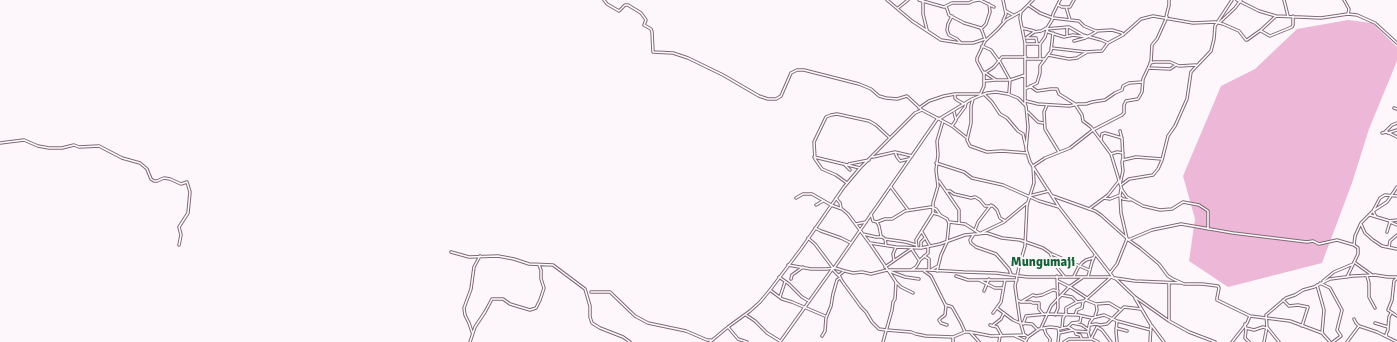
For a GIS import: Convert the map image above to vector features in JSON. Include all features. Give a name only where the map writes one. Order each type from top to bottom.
[{"type":"street","points":[[604,0],[619,11],[626,4],[641,13],[646,20],[644,25],[651,29],[652,32],[653,52],[673,53],[688,58],[723,75],[758,96],[768,99],[776,99],[782,96],[791,73],[797,70],[804,70],[859,84],[871,89],[879,96],[886,98],[897,99],[907,96],[919,108],[952,126],[967,138]]},
{"type":"street","points":[[887,0],[907,17],[944,41],[973,43],[986,39]]},
{"type":"street","points":[[898,8],[908,0]]},
{"type":"street","points":[[919,0],[946,7]]},
{"type":"street","points":[[923,0],[927,31]]},
{"type":"street","points":[[946,7],[952,3],[969,3],[979,0],[994,7]]},
{"type":"street","points":[[981,95],[985,81],[984,72],[977,60],[986,39],[997,30],[1006,14],[1003,0]]},
{"type":"street","points":[[1002,22],[1021,12],[1033,0]]},
{"type":"street","points":[[1040,59],[1041,40],[1045,37],[1060,0]]},
{"type":"street","points":[[1058,5],[1066,7],[1070,6],[1074,0]]},
{"type":"street","points":[[1033,166],[1045,158],[1071,148],[1093,130],[1123,115],[1126,101],[1136,100],[1138,98],[1142,92],[1142,82],[1150,63],[1152,45],[1157,39],[1166,17],[1170,3],[1169,0]]},
{"type":"street","points":[[1121,186],[1129,179],[1153,175],[1158,169],[1167,139],[1175,126],[1187,99],[1190,75],[1197,64],[1211,51],[1215,26],[1232,0]]},
{"type":"street","points":[[1237,0],[1260,11],[1276,16],[1321,18],[1348,14],[1357,15],[1375,23],[1397,43]]},
{"type":"street","points":[[1284,0],[1288,16]]},
{"type":"street","points":[[1344,0],[1350,9],[1348,14]]},
{"type":"street","points":[[1218,23],[1235,8],[1240,1]]},
{"type":"street","points":[[982,28],[986,24],[990,12],[989,4]]},
{"type":"street","points":[[1028,5],[1040,13],[1052,18],[1079,21],[1084,26],[1097,31]]},
{"type":"street","points":[[946,7],[949,15],[964,23],[982,28]]},
{"type":"street","points":[[1066,7],[1070,20]]},
{"type":"street","points":[[1005,10],[1013,15]]},
{"type":"street","points":[[1021,12],[1020,18],[1025,40],[1026,58],[1025,105]]},
{"type":"street","points":[[952,16],[947,26],[948,33],[962,43]]},
{"type":"street","points":[[1051,48],[1087,52],[1102,51],[1108,43],[1123,35],[1141,19],[1153,16],[1166,17],[1194,23],[1218,23],[1237,29],[1246,40],[1260,31],[1276,16]]},
{"type":"street","points":[[1260,31],[1270,36],[1292,27],[1293,16]]},
{"type":"street","points":[[1022,28],[1041,31],[1067,27],[1087,36]]},
{"type":"street","points":[[1066,36],[1067,27]]},
{"type":"street","points":[[982,28],[986,39]]},
{"type":"street","points":[[1047,29],[1053,33],[1066,36],[1087,36],[1100,39],[1108,43]]},
{"type":"street","points":[[1074,42],[1097,31],[1112,30],[1122,33],[1123,35]]},
{"type":"street","points":[[1025,40],[1036,31]]},
{"type":"street","points":[[1025,89],[1027,86],[1037,83],[1040,73],[1039,67],[1051,51],[1053,33]]},
{"type":"street","points":[[1026,38],[1036,38],[1037,43],[1040,45]]},
{"type":"street","points":[[1025,44],[1037,43]]},
{"type":"street","points":[[982,46],[991,50],[1010,80],[1008,94]]},
{"type":"street","points":[[1048,56],[1069,60],[1087,52]]},
{"type":"street","points":[[984,72],[994,67],[1003,57],[1044,59]]},
{"type":"street","points":[[1150,63],[1156,61],[1173,62],[1176,65]]},
{"type":"street","points":[[1148,68],[1170,69],[1176,65],[1197,64]]},
{"type":"street","points":[[984,72],[996,80]]},
{"type":"street","points":[[985,81],[1010,80],[1025,75]]},
{"type":"street","points":[[1026,101],[1047,105],[1069,106],[1086,104],[1104,100],[1122,90],[1123,86],[1126,84],[1132,82],[1142,82]]},
{"type":"street","points":[[1030,86],[1037,91],[1055,89],[1059,94],[1076,105],[1082,115],[1083,121],[1088,123],[1111,154],[1121,186],[1125,195],[1131,201]]},
{"type":"street","points":[[744,315],[755,321],[767,333],[780,342],[891,187],[938,118],[954,111],[981,95],[999,92],[1008,94],[1018,98],[1025,105],[1027,111],[1028,127],[1026,149]]},
{"type":"street","points":[[919,108],[933,99],[955,94],[981,95]]},
{"type":"street","points":[[955,94],[955,98],[965,104]]},
{"type":"street","points":[[984,94],[992,102],[1000,114],[1007,118],[1018,131],[1023,134],[1027,154],[1033,166],[1059,207],[1110,274],[1135,297],[1168,320],[1189,332],[1213,342]]},
{"type":"street","points":[[974,99],[971,125],[967,138],[967,142],[970,146],[986,152],[1027,154]]},
{"type":"street","points":[[952,126],[965,107],[965,104]]},
{"type":"street","points":[[1047,105],[1044,110],[1045,130],[1059,152]]},
{"type":"street","points":[[710,342],[754,308],[770,290],[836,198],[860,168],[915,113],[922,110]]},
{"type":"street","points":[[954,111],[956,119]]},
{"type":"street","points":[[1027,111],[1039,123],[1043,123],[1044,125]]},
{"type":"street","points":[[848,183],[836,175],[822,169],[817,164],[814,157],[814,142],[825,118],[831,115],[848,116],[874,123],[890,138]]},
{"type":"street","points":[[915,254],[917,248],[916,240],[933,213],[934,201],[938,186],[936,163],[938,155],[937,141],[943,121]]},
{"type":"street","points":[[1396,122],[1383,133],[1388,133],[1397,137]]},
{"type":"street","points":[[1388,133],[1397,130]]},
{"type":"street","points":[[1110,274],[1117,264],[1127,239],[1120,195],[1123,172],[1122,161],[1124,158],[1120,131]]},
{"type":"street","points":[[1101,140],[1102,134],[1105,133],[1122,138]]},
{"type":"street","points":[[0,143],[24,140],[49,148],[62,148],[74,145],[79,147],[98,146],[122,158],[140,163],[147,169],[151,179],[154,181],[164,178],[171,179],[181,184],[187,182],[190,192],[188,213],[179,227],[181,235],[180,245]]},
{"type":"street","points":[[872,157],[895,152],[912,156]]},
{"type":"street","points":[[895,152],[900,161],[910,159]]},
{"type":"street","points":[[1111,154],[1116,152],[1123,153]]},
{"type":"street","points":[[814,157],[860,168]]},
{"type":"street","points":[[1122,161],[1136,157],[1162,159]]},
{"type":"street","points":[[847,165],[870,159]]},
{"type":"street","points":[[936,163],[964,172],[972,178],[1003,185],[1039,201],[1059,207]]},
{"type":"street","points":[[844,164],[850,170]]},
{"type":"street","points":[[1024,335],[1015,286],[1026,242],[1028,203],[1034,183],[1033,166]]},
{"type":"street","points":[[939,181],[959,210],[959,223]]},
{"type":"street","points":[[1090,209],[1104,198],[1119,181]]},
{"type":"street","points":[[891,187],[908,210]]},
{"type":"street","points":[[1354,245],[1355,236],[1361,224],[1373,211],[1387,202],[1397,187]]},
{"type":"street","points":[[946,191],[971,198],[975,197],[985,206],[991,205]]},
{"type":"street","points":[[1029,196],[1049,191]]},
{"type":"street","points":[[796,198],[803,194],[809,194],[818,197],[831,205],[841,208],[848,214],[863,234],[896,282],[905,290],[913,293]]},
{"type":"street","points":[[1104,198],[1110,199],[1120,195]]},
{"type":"street","points":[[1120,195],[1123,199],[1142,206],[1160,210],[1172,209],[1184,202],[1199,205],[1208,211],[1208,228]]},
{"type":"street","points":[[1373,211],[1382,197],[1393,195],[1397,196]]},
{"type":"street","points":[[1053,196],[1090,209],[1101,215],[1127,239],[1159,264],[1172,278],[1184,284]]},
{"type":"street","points":[[836,198],[840,203],[841,208]]},
{"type":"street","points":[[816,204],[824,201]]},
{"type":"street","points":[[979,234],[1005,221],[1028,203]]},
{"type":"street","points":[[991,205],[1005,221]]},
{"type":"street","points":[[975,230],[978,222],[991,205]]},
{"type":"street","points":[[829,208],[835,206]]},
{"type":"street","points":[[877,222],[885,219],[892,219],[908,210],[926,207],[934,208],[941,216]]},
{"type":"street","points":[[1373,211],[1376,217]]},
{"type":"street","points":[[933,213],[939,214],[949,222],[959,223],[975,230],[979,234]]},
{"type":"street","points":[[871,214],[874,221],[877,222],[879,226],[882,237]]},
{"type":"street","points":[[1369,215],[1397,225]]},
{"type":"street","points":[[1389,221],[1397,220]]},
{"type":"street","points":[[1387,232],[1389,221]]},
{"type":"street","points":[[855,224],[866,222]]},
{"type":"street","points":[[937,271],[941,255],[947,242],[949,222]]},
{"type":"street","points":[[1361,224],[1365,233],[1373,240],[1382,246],[1397,249]]},
{"type":"street","points":[[1127,239],[1146,231],[1177,225],[1187,225],[1233,233],[1307,242],[1313,240],[1319,244],[1337,240],[1358,247],[1359,251],[1347,277]]},
{"type":"street","points":[[815,228],[851,243]]},
{"type":"street","points":[[911,270],[916,267],[928,253],[929,246],[922,232]]},
{"type":"street","points":[[870,244],[921,248],[974,234],[986,233],[1002,238],[1015,239],[1043,248],[1050,253],[1089,270]]},
{"type":"street","points":[[863,234],[916,245]]},
{"type":"street","points":[[974,234],[970,240],[970,243],[976,247],[996,254],[1009,269],[1011,275]]},
{"type":"street","points":[[1389,247],[1390,241],[1397,235]]},
{"type":"street","points":[[807,238],[815,244],[866,312],[873,324],[878,328],[911,332],[926,336],[953,337],[965,332],[970,332],[989,336],[1024,335],[1028,337]]},
{"type":"street","points":[[921,248],[921,242],[926,238]]},
{"type":"street","points":[[885,239],[886,245]]},
{"type":"street","points":[[894,261],[893,254],[896,247]]},
{"type":"street","points":[[886,268],[912,248]]},
{"type":"street","points":[[912,248],[919,262]]},
{"type":"street","points":[[451,252],[469,257],[498,256],[529,264],[553,265],[584,288],[590,306],[590,317],[592,323],[600,328],[623,336],[630,342]]},
{"type":"street","points":[[1050,253],[1056,266],[1064,276]]},
{"type":"street","points":[[1088,277],[1095,255]]},
{"type":"street","points":[[472,332],[464,315],[464,308],[471,289],[475,264],[480,256]]},
{"type":"street","points":[[924,256],[929,258],[928,266],[930,270]]},
{"type":"street","points":[[1073,277],[1086,260],[1093,258]]},
{"type":"street","points":[[1354,263],[1372,276]]},
{"type":"street","points":[[1321,283],[1334,272],[1354,263]]},
{"type":"street","points":[[470,342],[472,332],[492,299],[503,299],[510,304],[530,310],[536,308],[544,288],[539,264]]},
{"type":"street","points":[[788,265],[818,269],[833,268],[853,273],[862,272],[871,274],[883,270],[930,270],[996,273],[1036,277],[1113,277],[1135,281],[1205,284],[1218,286],[1217,300],[1250,316],[1288,320],[1322,333],[1332,342],[1341,336],[1337,330],[1342,310],[1330,288],[1321,283]]},
{"type":"street","points":[[930,270],[938,266]]},
{"type":"street","points":[[791,279],[792,275],[803,267]]},
{"type":"street","points":[[923,270],[931,276],[946,305],[947,309],[945,315],[939,321],[942,324],[947,325]]},
{"type":"street","points":[[822,336],[826,328],[826,317],[831,306],[837,280],[840,277],[840,273],[844,271]]},
{"type":"street","points":[[888,271],[905,277],[919,279]]},
{"type":"street","points":[[956,276],[967,280],[1017,280]]},
{"type":"street","points":[[1055,315],[1058,309],[1057,276]]},
{"type":"street","points":[[1367,276],[1369,297],[1375,308]]},
{"type":"street","points":[[1258,316],[1267,314],[1283,300],[1330,279],[1372,276],[1397,277],[1394,281],[1392,302],[1388,308],[1388,311],[1397,316]]},
{"type":"street","points":[[779,277],[809,301]]},
{"type":"street","points":[[1050,342],[1050,339],[1043,328],[1046,314],[1057,298],[1069,286],[1084,277]]},
{"type":"street","points":[[1075,315],[1077,310],[1082,308],[1082,303],[1113,277]]},
{"type":"street","points":[[979,279],[996,288],[1003,288]]},
{"type":"street","points":[[984,291],[989,279]]},
{"type":"street","points":[[993,313],[1001,301],[1005,280]]},
{"type":"street","points":[[1058,281],[1069,286],[1086,300],[1096,304],[1109,303],[1121,310]]},
{"type":"street","points":[[780,297],[785,282]]},
{"type":"street","points":[[883,342],[892,310],[896,282]]},
{"type":"street","points":[[1168,320],[1169,282]]},
{"type":"street","points":[[1317,285],[1324,310],[1322,333]]},
{"type":"street","points":[[770,290],[782,299],[805,307],[826,317]]},
{"type":"street","points":[[1021,302],[1033,295],[1038,296],[1046,294],[1053,290],[1058,291]]},
{"type":"street","points":[[591,292],[610,292],[635,316],[648,323],[686,331],[708,341],[713,339]]},
{"type":"street","points":[[1061,295],[1072,297],[1076,302]]},
{"type":"street","points":[[1135,297],[1151,326],[1164,342]]},
{"type":"street","points":[[1017,300],[1021,302],[1039,304],[1039,309],[1043,314]]},
{"type":"street","points":[[1062,328],[1063,318],[1066,315],[1066,308],[1076,302],[1086,300]]},
{"type":"street","points":[[1283,300],[1290,306],[1308,306],[1302,326]]},
{"type":"street","points":[[1088,331],[1097,310],[1096,304]]},
{"type":"street","points":[[946,305],[952,307],[962,323],[965,332]]},
{"type":"street","points":[[1090,325],[1096,324],[1098,326],[1106,324],[1126,307],[1141,309]]},
{"type":"street","points":[[997,308],[1021,324],[1032,324],[1038,330]]},
{"type":"street","points":[[999,342],[1001,336],[997,327],[991,326],[1001,320],[1004,313]]},
{"type":"street","points":[[1387,337],[1386,334],[1391,313]]},
{"type":"street","points":[[1021,324],[1025,317],[1043,314],[1094,317],[1104,315],[1117,321],[1151,330]]},
{"type":"street","points":[[1264,342],[1267,328],[1267,314]]},
{"type":"street","points":[[1015,336],[1026,342],[1028,337],[1038,330],[1055,327],[1058,329],[1062,328],[1072,323],[1080,322],[1081,316]]},
{"type":"street","points":[[1232,342],[1250,316]]},
{"type":"street","points":[[1354,319],[1360,326],[1377,332],[1397,342]]},
{"type":"street","points":[[1117,321],[1117,342]]},
{"type":"street","points":[[1072,323],[1082,325],[1088,331],[1090,339]]},
{"type":"street","points":[[1375,323],[1388,328]]},
{"type":"street","points":[[1245,324],[1245,338],[1249,342]]},
{"type":"street","points":[[1068,326],[1082,339]]},
{"type":"street","points":[[1088,342],[1098,326]]},
{"type":"street","points":[[1098,326],[1111,342]]},
{"type":"street","points":[[1150,342],[1151,326]]},
{"type":"street","points":[[1347,342],[1360,326]]},
{"type":"street","points":[[728,327],[740,341],[747,342]]},
{"type":"street","points":[[1246,328],[1254,330],[1258,330],[1263,327],[1267,328],[1279,342]]},
{"type":"street","points":[[1116,328],[1127,331]]},
{"type":"street","points":[[1058,329],[1058,342]]},
{"type":"street","points":[[1059,333],[1074,330],[1088,331]]},
{"type":"street","points":[[970,332],[979,342]]},
{"type":"street","points":[[953,337],[953,342]]},
{"type":"street","points":[[1064,342],[1069,339],[1090,339],[1098,342]]},
{"type":"street","points":[[1208,342],[1213,342]]},
{"type":"shaded area","points":[[1348,20],[1372,23],[1397,47],[1397,61],[1369,129],[1352,183],[1322,263],[1228,287],[1189,261],[1195,219],[1183,176],[1221,86],[1255,69],[1297,29]]},
{"type":"district","name":"Mungumaji","points":[[1043,263]]}]
